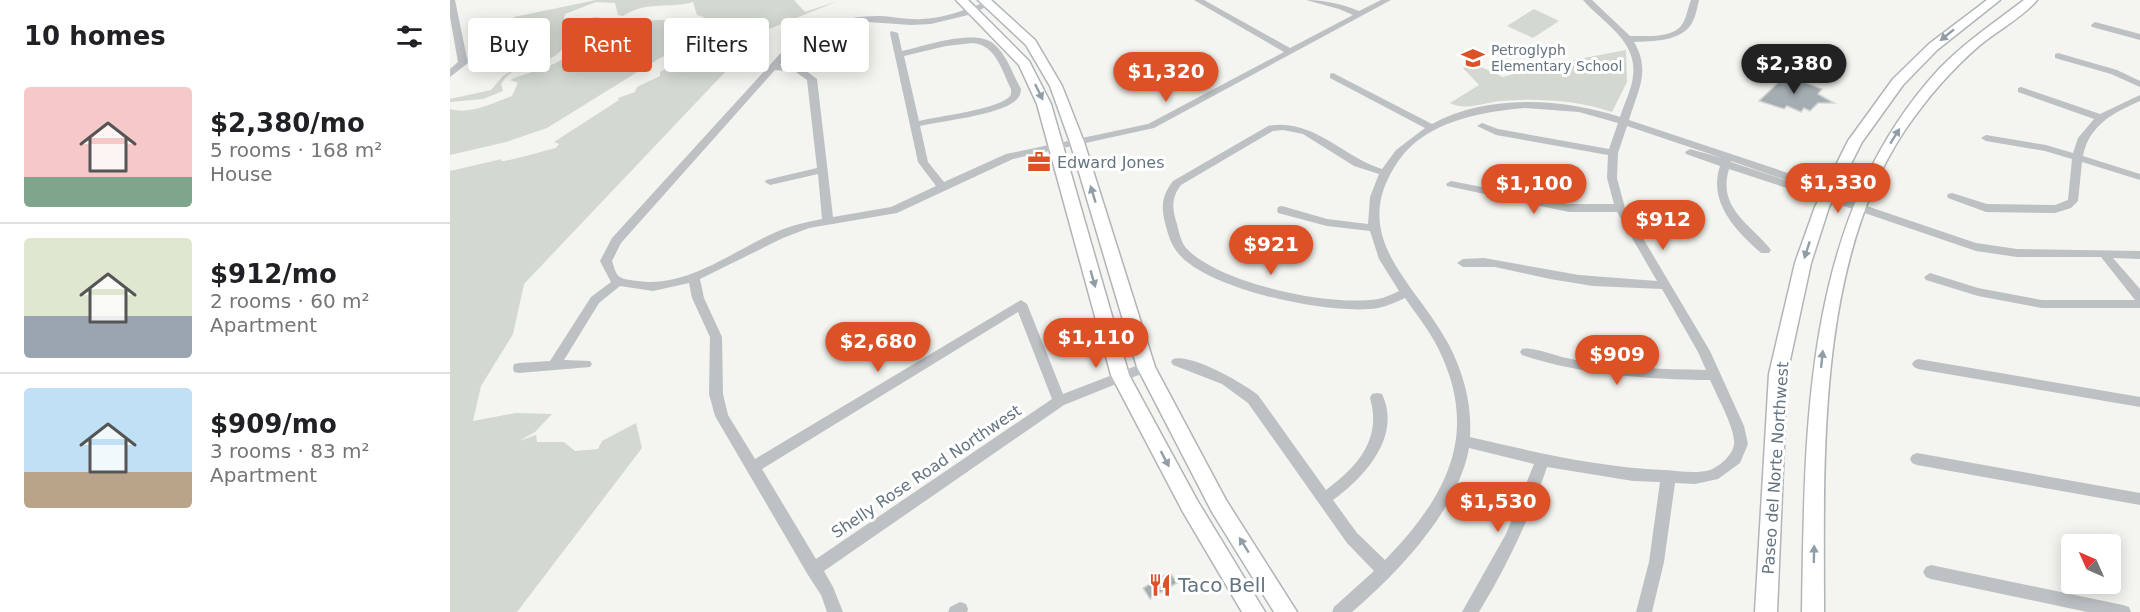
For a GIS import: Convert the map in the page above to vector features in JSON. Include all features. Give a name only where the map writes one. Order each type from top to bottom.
[{"type":"main road","name":"Paseo del Norte Northwest","points":[[1766,612],[1778,374],[1803,263],[1828,195],[1862,131],[1898,82],[1933,47],[1994,0]]},
{"type":"main road","points":[[1813,612],[1815,456],[1822,357],[1835,288],[1858,207],[1893,139],[1926,93],[1973,45],[2031,0]]},
{"type":"main road","points":[[978,4],[1031,43],[1056,86],[1077,142],[1146,367],[1220,506],[1286,612]]},
{"type":"main road","points":[[978,4],[1025,64],[1047,109],[1054,146],[1120,375],[1190,506],[1254,612]]},
{"type":"street","points":[[450,74],[464,63],[451,0]]},
{"type":"street","points":[[1198,0],[1291,52]]},
{"type":"street","points":[[1310,0],[1342,7],[1360,15]]},
{"type":"street","points":[[978,4],[935,21],[877,19],[837,24],[803,38],[773,67],[612,247],[606,261],[609,270],[618,282],[636,287],[653,287],[694,277],[779,235],[828,221],[893,210],[1010,156],[1150,126],[1387,0]]},
{"type":"street","points":[[1462,441],[1542,460],[1668,478],[1713,475],[1735,459],[1741,444],[1737,426],[1716,375],[1620,208],[1612,178],[1612,153],[1638,76],[1637,55],[1628,39],[1587,0]]},
{"type":"street","points":[[1628,39],[1669,35],[1683,29],[1695,0]]},
{"type":"street","points":[[2095,25],[2140,37]]},
{"type":"street","points":[[894,33],[923,162],[933,179],[943,188]]},
{"type":"street","points":[[900,54],[966,40],[981,40],[992,46],[1016,89],[1016,94],[1011,100],[993,108],[916,124]]},
{"type":"street","points":[[2058,56],[2073,58],[2140,84]]},
{"type":"street","points":[[773,67],[798,69],[812,79],[828,221]]},
{"type":"street","points":[[1333,76],[1432,128]]},
{"type":"street","points":[[2021,90],[2102,118]]},
{"type":"street","points":[[1952,196],[1986,208],[2055,209],[2065,206],[2073,201],[2076,194],[2075,156],[2083,137],[2102,118],[2140,98]]},
{"type":"street","points":[[1341,612],[1407,546],[1442,499],[1460,458],[1464,420],[1460,383],[1436,332],[1405,293],[1380,250],[1374,228],[1376,194],[1385,173],[1414,141],[1432,128],[1469,112],[1524,105],[1583,110],[1623,122],[1675,146],[1727,161],[1812,194],[1828,195],[1978,247],[2014,253],[2140,255]]},
{"type":"street","points":[[1482,126],[1496,132],[1612,153]]},
{"type":"street","points":[[1385,173],[1358,164],[1304,131],[1293,127],[1271,128],[1177,183],[1169,192],[1165,202],[1177,243],[1183,252],[1202,265],[1242,283],[1287,296],[1350,304],[1376,304],[1405,293]]},
{"type":"street","points":[[1986,138],[2004,143],[2046,148],[2140,177]]},
{"type":"street","points":[[1727,161],[1721,182],[1722,195],[1749,237],[1765,250]]},
{"type":"street","points":[[770,182],[822,170]]},
{"type":"street","points":[[1451,184],[1569,208],[1620,208]]},
{"type":"street","points":[[1282,210],[1313,221],[1340,226],[1374,228]]},
{"type":"street","points":[[2104,254],[2140,297]]},
{"type":"street","points":[[1463,263],[1479,260],[1574,279],[1616,284],[1666,285]]},
{"type":"street","points":[[694,277],[698,298],[716,337],[716,394],[722,416],[828,592],[836,612]]},
{"type":"street","points":[[1930,277],[1978,292],[2042,304],[2140,304]]},
{"type":"street","points":[[555,364],[595,300],[618,282]]},
{"type":"street","points":[[752,468],[1021,304],[1059,401]]},
{"type":"street","points":[[1526,352],[1554,362],[1599,369],[1716,375]]},
{"type":"street","points":[[1177,362],[1219,374],[1237,384],[1253,399],[1352,538],[1384,570]]},
{"type":"street","points":[[519,368],[555,364],[586,364]]},
{"type":"street","points":[[1918,364],[2140,402]]},
{"type":"street","name":"Shelly Rose Road Northwest","points":[[813,570],[1059,401],[1120,375],[1146,367]]},
{"type":"street","points":[[1324,500],[1347,483],[1375,447],[1383,424],[1383,411],[1377,398]]},
{"type":"street","points":[[1917,459],[2140,499]]},
{"type":"street","points":[[1470,612],[1515,537],[1531,500],[1542,460]]},
{"type":"street","points":[[1644,612],[1655,575],[1663,534],[1668,478]]},
{"type":"street","points":[[1931,572],[2123,612]]},
{"type":"shaded area","points":[[596,0],[794,0],[805,12],[838,1],[796,18],[781,18],[781,24],[769,29],[769,18],[703,18],[697,15],[693,2],[650,6],[623,16],[618,15],[615,3],[596,2],[565,14],[562,18],[562,49],[550,59],[550,18],[514,17]]},
{"type":"shaded area","points":[[1534,9],[1559,21],[1533,38],[1507,26]]},
{"type":"shaded area","points":[[664,20],[664,56],[652,63],[652,21]]},
{"type":"shaded area","points":[[1626,50],[1627,82],[1612,112],[1571,102],[1543,100],[1500,101],[1468,106],[1450,103],[1479,85],[1463,68],[1470,62],[1503,77],[1542,66]]},
{"type":"shaded area","points":[[562,60],[562,72],[637,72],[547,128],[506,142],[450,155],[450,109],[474,109],[512,96],[518,83],[510,80],[533,72],[550,72],[550,66]]},
{"type":"shaded area","points":[[664,70],[664,72],[725,72],[524,284],[513,334],[481,386],[473,421],[516,413],[552,414],[535,432],[519,441],[536,435],[537,442],[564,442],[575,451],[598,449],[602,441],[636,423],[642,448],[517,612],[450,612],[450,171],[502,159],[501,161],[511,160],[556,148],[559,144],[554,142],[619,100],[618,98],[635,92],[637,87],[660,76],[660,72]]},
{"type":"shaded area","points":[[512,72],[501,84],[503,91],[483,99],[450,102],[450,99],[491,90],[503,76]]},
{"type":"building","points":[[1786,75],[1822,89],[1818,94],[1834,103],[1818,103],[1810,111],[1804,108],[1801,112],[1787,106],[1784,109],[1759,101]]},
{"type":"building","name":"Taco Bell","points":[[1170,572],[1177,583],[1150,599],[1143,588]]},
{"type":"place","name":"Petroglyph Elementary School","points":[[1473,58]]},
{"type":"place","name":"Edward Jones","points":[[1039,162]]},
{"type":"place","name":"Taco Bell","points":[[1160,585]]}]
